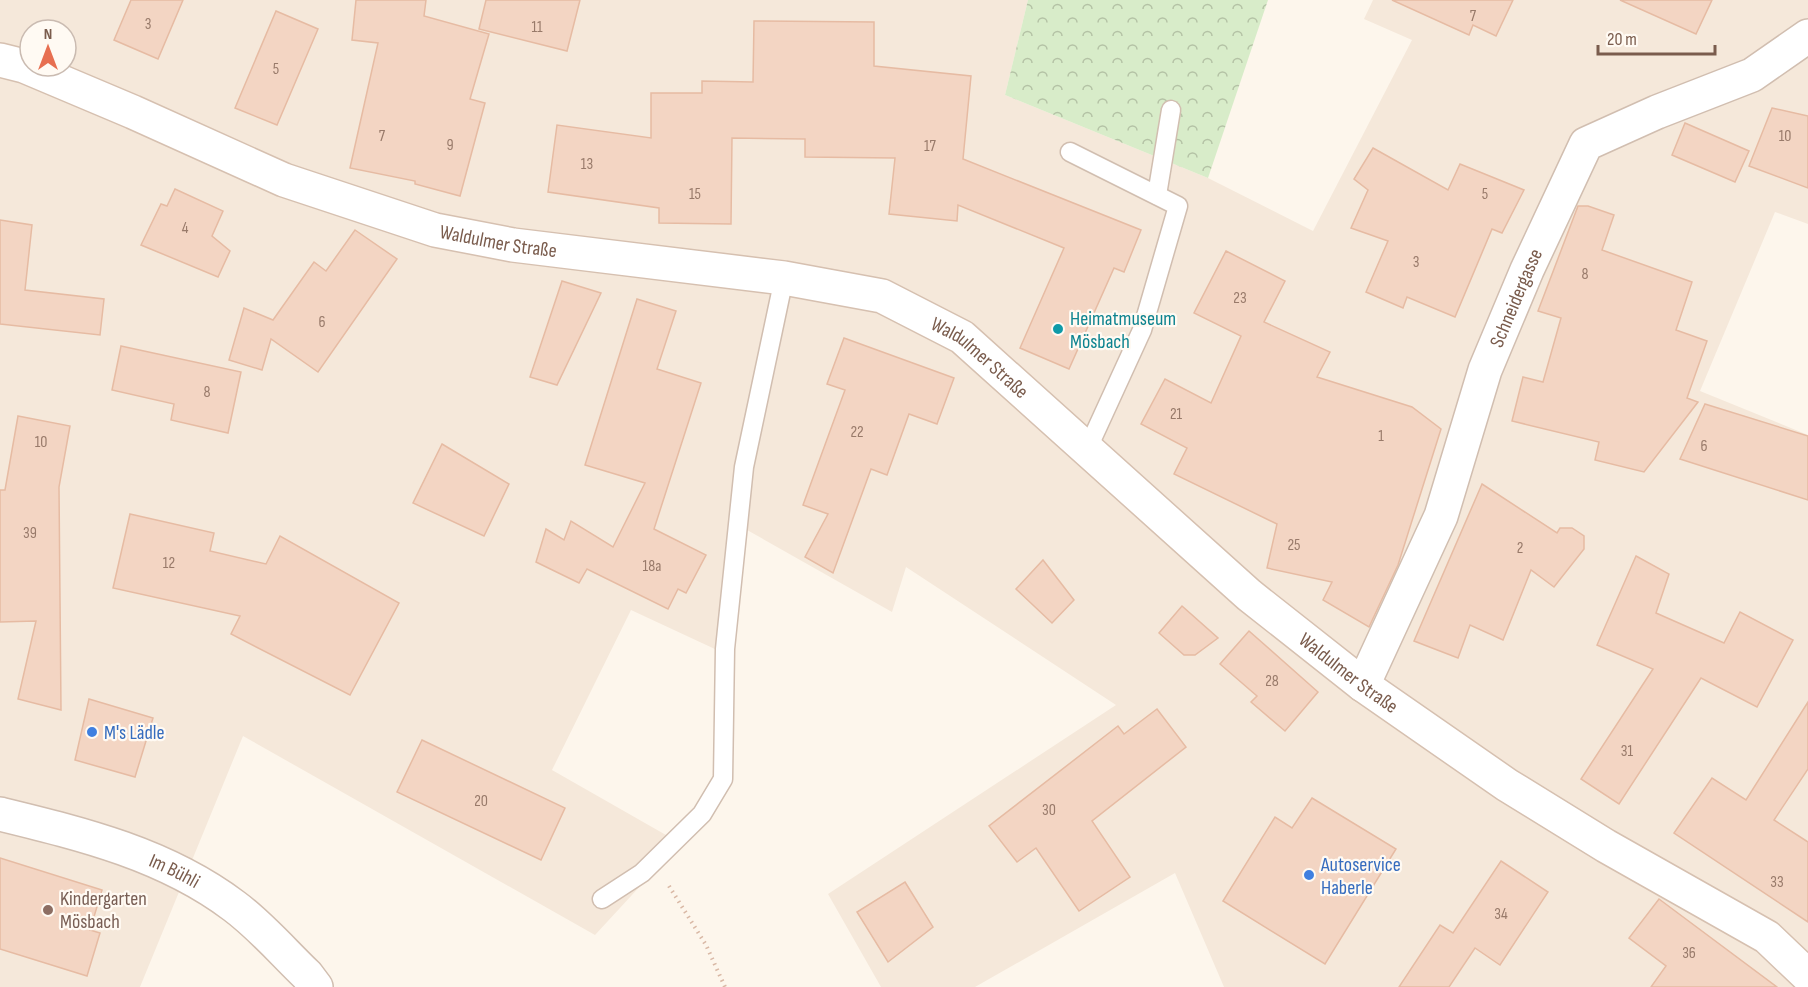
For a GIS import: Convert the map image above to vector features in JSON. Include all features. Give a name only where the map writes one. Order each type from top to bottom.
[{"type":"street","name":"Schneidergasse","points":[[1363,685],[1441,516],[1485,370],[1527,270],[1586,144],[1657,112],[1752,75],[1808,36]]},
{"type":"street","name":"Waldulmer Straße","points":[[0,60],[24,66],[133,112],[284,180],[435,230],[513,245],[784,278],[882,296],[962,337],[1249,595],[1363,685],[1507,785],[1606,846],[1767,937],[1808,976]]},
{"type":"street","name":"Im Bühli","points":[[0,814],[67,831],[160,861],[234,906],[307,975],[316,987]]},
{"type":"lane","points":[[1157,195],[1171,110]]},
{"type":"lane","points":[[1070,152],[1178,206],[1142,330],[1087,450]]},
{"type":"lane","points":[[602,899],[642,873],[702,814],[723,779],[725,649],[744,467],[784,278]]},
{"type":"path","points":[[654,861],[705,945],[725,987]]},
{"type":"shaded area","points":[[0,0],[1028,0],[1005,95],[1208,178],[1313,231],[1412,40],[1364,19],[1373,0],[1808,0],[1808,224],[1775,212],[1700,391],[1808,435],[1808,987],[1224,987],[1175,873],[975,987],[881,987],[828,894],[1116,705],[906,567],[892,612],[740,526],[717,650],[631,610],[552,770],[680,843],[595,935],[243,736],[140,987],[0,987]]},
{"type":"green space","points":[[1028,0],[1268,0],[1208,178],[1005,95]]},
{"type":"building","points":[[131,0],[183,0],[158,59],[114,40]]},
{"type":"building","points":[[356,0],[426,0],[424,16],[489,34],[470,99],[485,103],[460,196],[415,184],[415,181],[350,168],[378,43],[352,40]]},
{"type":"building","points":[[486,0],[580,0],[567,51],[479,29]]},
{"type":"building","points":[[1392,0],[1513,0],[1496,36],[1473,25],[1469,35]]},
{"type":"building","points":[[1620,0],[1712,0],[1696,34]]},
{"type":"building","points":[[276,11],[318,29],[277,125],[235,108]]},
{"type":"building","points":[[754,21],[874,22],[874,66],[971,76],[963,159],[1141,230],[1124,272],[1114,268],[1069,369],[1020,348],[1064,248],[958,205],[957,221],[889,214],[895,158],[805,157],[805,139],[732,138],[731,224],[659,223],[659,208],[548,192],[557,125],[651,138],[651,93],[702,93],[702,81],[753,82]]},
{"type":"building","points":[[1772,108],[1808,116],[1808,188],[1749,166]]},
{"type":"building","points":[[1685,123],[1749,151],[1735,182],[1672,155]]},
{"type":"building","points":[[1373,148],[1448,190],[1460,164],[1524,190],[1502,233],[1492,229],[1455,317],[1407,297],[1403,308],[1366,292],[1388,241],[1351,228],[1368,190],[1354,179]]},
{"type":"building","points":[[175,189],[223,211],[212,236],[230,251],[218,277],[141,245],[161,204],[167,206]]},
{"type":"building","points":[[1578,206],[1588,206],[1614,215],[1602,250],[1692,282],[1676,330],[1707,341],[1687,398],[1698,402],[1644,472],[1595,460],[1599,442],[1512,421],[1523,377],[1543,382],[1561,318],[1538,311]]},
{"type":"building","points":[[0,220],[32,225],[25,290],[104,299],[100,335],[0,324]]},
{"type":"building","points":[[355,230],[397,259],[318,372],[271,339],[262,370],[229,360],[244,308],[273,320],[314,262],[326,271]]},
{"type":"building","points":[[1226,251],[1285,281],[1264,322],[1330,352],[1317,377],[1412,407],[1441,429],[1398,565],[1369,627],[1323,600],[1332,582],[1267,568],[1277,524],[1174,474],[1187,448],[1141,424],[1165,379],[1211,403],[1241,336],[1194,313]]},
{"type":"building","points":[[562,281],[601,293],[557,385],[530,377]]},
{"type":"building","points":[[637,299],[676,311],[657,369],[701,383],[654,529],[706,555],[686,593],[678,589],[668,609],[587,569],[579,583],[536,562],[546,529],[564,540],[571,521],[613,547],[645,483],[585,465]]},
{"type":"building","points":[[844,338],[954,378],[937,424],[909,414],[887,475],[871,469],[833,573],[805,557],[828,514],[803,505],[845,390],[827,384]]},
{"type":"building","points":[[121,346],[241,372],[228,433],[171,420],[174,404],[112,390]]},
{"type":"building","points":[[1705,404],[1808,436],[1808,500],[1680,459]]},
{"type":"building","points":[[18,416],[70,426],[59,487],[61,710],[18,699],[36,621],[0,622],[0,490],[5,490]]},
{"type":"building","points":[[442,444],[509,484],[484,536],[413,503]]},
{"type":"building","points":[[1482,484],[1557,533],[1560,528],[1572,528],[1584,536],[1584,549],[1554,587],[1531,570],[1503,640],[1470,625],[1458,658],[1414,641]]},
{"type":"building","points":[[130,514],[214,533],[210,551],[266,564],[280,536],[399,603],[350,695],[231,634],[240,616],[113,588]]},
{"type":"building","points":[[1636,556],[1669,574],[1656,613],[1724,643],[1740,612],[1793,640],[1757,707],[1701,678],[1619,804],[1581,779],[1653,669],[1597,645]]},
{"type":"building","points":[[1043,560],[1074,600],[1052,623],[1016,589]]},
{"type":"building","points":[[1182,606],[1218,638],[1195,655],[1184,655],[1159,633]]},
{"type":"building","points":[[1249,631],[1318,692],[1285,731],[1251,702],[1257,696],[1220,664]]},
{"type":"building","points":[[89,699],[153,718],[135,777],[75,760]]},
{"type":"building","points":[[1808,702],[1808,769],[1774,820],[1808,842],[1808,922],[1674,833],[1712,778],[1746,800]]},
{"type":"building","points":[[1157,709],[1186,747],[1092,821],[1130,877],[1079,911],[1036,848],[1017,862],[989,826],[1118,726],[1124,734]]},
{"type":"building","points":[[422,740],[565,808],[541,860],[397,792]]},
{"type":"building","name":"Autoservice Haberle","points":[[1312,798],[1396,849],[1325,964],[1223,901],[1275,817],[1292,828]]},
{"type":"building","name":"Kindergarten Mösbach","points":[[0,858],[102,890],[90,930],[100,933],[87,976],[0,949]]},
{"type":"building","points":[[1501,861],[1548,892],[1500,965],[1475,948],[1449,987],[1399,987],[1440,925],[1453,933]]},
{"type":"building","points":[[905,882],[933,927],[888,962],[857,912]]},
{"type":"building","points":[[1659,899],[1777,987],[1651,987],[1666,966],[1629,938]]},
{"type":"place","name":"Heimatmuseum Mösbach","points":[[1058,329]]},
{"type":"place","name":"M's Lädle","points":[[92,732]]},
{"type":"place","name":"Autoservice Haberle","points":[[1309,875]]},
{"type":"place","name":"Kindergarten Mösbach","points":[[48,910]]}]
